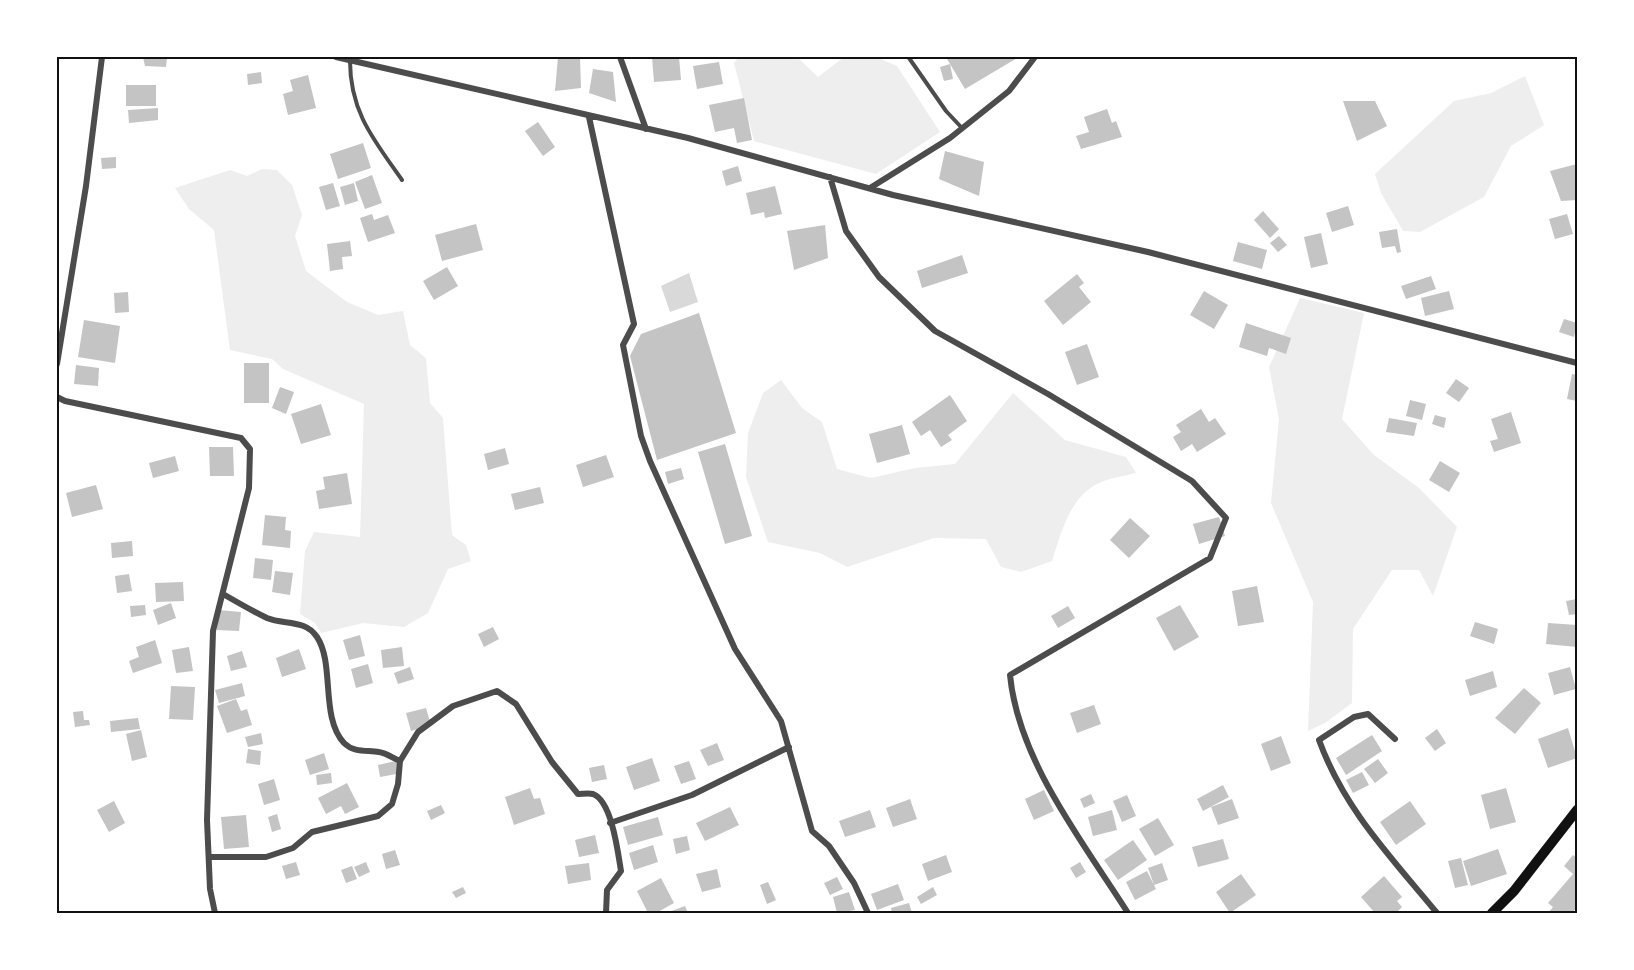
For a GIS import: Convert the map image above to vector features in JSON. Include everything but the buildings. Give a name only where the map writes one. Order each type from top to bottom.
[{"type":"main road","points":[[1492,913],[1514,891],[1577,810]]},
{"type":"street","points":[[57,364],[86,186],[102,57]]},
{"type":"street","points":[[336,57],[646,129],[870,189],[1159,255],[1577,363]]},
{"type":"street","points":[[620,57],[646,129]]},
{"type":"street","points":[[870,189],[962,128],[1009,91],[1035,57]]},
{"type":"street","points":[[588,117],[634,324],[623,345],[641,435],[735,649],[781,721],[812,831],[829,846],[854,883],[868,913]]},
{"type":"street","points":[[830,177],[846,231],[879,277],[935,331],[1048,394],[1192,481],[1226,518],[1210,558],[1010,675],[1013,705],[1050,791],[1128,913]]},
{"type":"street","points":[[57,396],[65,401],[241,438],[250,449],[249,488],[213,631],[208,723],[210,889],[215,913]]},
{"type":"street","points":[[223,594],[269,619],[304,625],[317,636],[323,651],[326,685],[336,726],[344,743],[358,751],[381,752],[400,761]]},
{"type":"street","points":[[209,857],[266,857],[293,848],[312,832],[378,816],[392,804],[398,784],[400,761],[418,732],[453,706],[497,692],[516,704],[552,762],[578,794],[593,795],[603,803],[621,871],[607,890],[606,913]]},
{"type":"street","points":[[1395,739],[1368,714],[1354,717],[1319,740],[1329,768],[1352,809],[1437,913]]},
{"type":"street","points":[[610,823],[692,795],[789,747]]},
{"type":"lane","points":[[909,58],[946,111],[962,128]]},
{"type":"lane","points":[[350,60],[350,86],[358,113],[402,180]]},
{"type":"shaded area","points":[[739,57],[797,57],[818,77],[844,57],[876,57],[897,66],[940,132],[876,174],[754,141],[734,63]]},
{"type":"shaded area","points":[[1525,76],[1544,125],[1511,146],[1484,197],[1420,232],[1403,231],[1381,193],[1375,174],[1454,101],[1491,93]]},
{"type":"shaded area","points":[[262,169],[277,170],[292,185],[302,215],[295,236],[306,271],[347,302],[378,315],[403,311],[410,345],[426,358],[430,403],[443,418],[452,535],[466,545],[471,561],[448,569],[428,613],[404,627],[363,623],[321,633],[315,623],[300,614],[305,551],[314,532],[360,537],[364,404],[283,369],[272,359],[230,350],[214,230],[189,209],[175,188],[230,170],[247,176]]},
{"type":"shaded area","points":[[689,273],[698,302],[670,312],[661,286]]},
{"type":"shaded area","points":[[1300,298],[1364,313],[1342,419],[1374,455],[1419,488],[1457,527],[1433,596],[1419,570],[1392,570],[1353,629],[1352,703],[1325,723],[1308,731],[1313,602],[1271,503],[1279,419],[1269,367]]},
{"type":"shaded area","points":[[781,380],[802,408],[822,422],[837,469],[871,478],[915,468],[955,464],[1013,393],[1065,440],[1126,457],[1136,473],[1103,481],[1089,489],[1068,516],[1052,561],[1021,572],[1001,567],[986,539],[934,538],[847,567],[820,553],[768,542],[746,477],[748,433],[763,393]]}]
